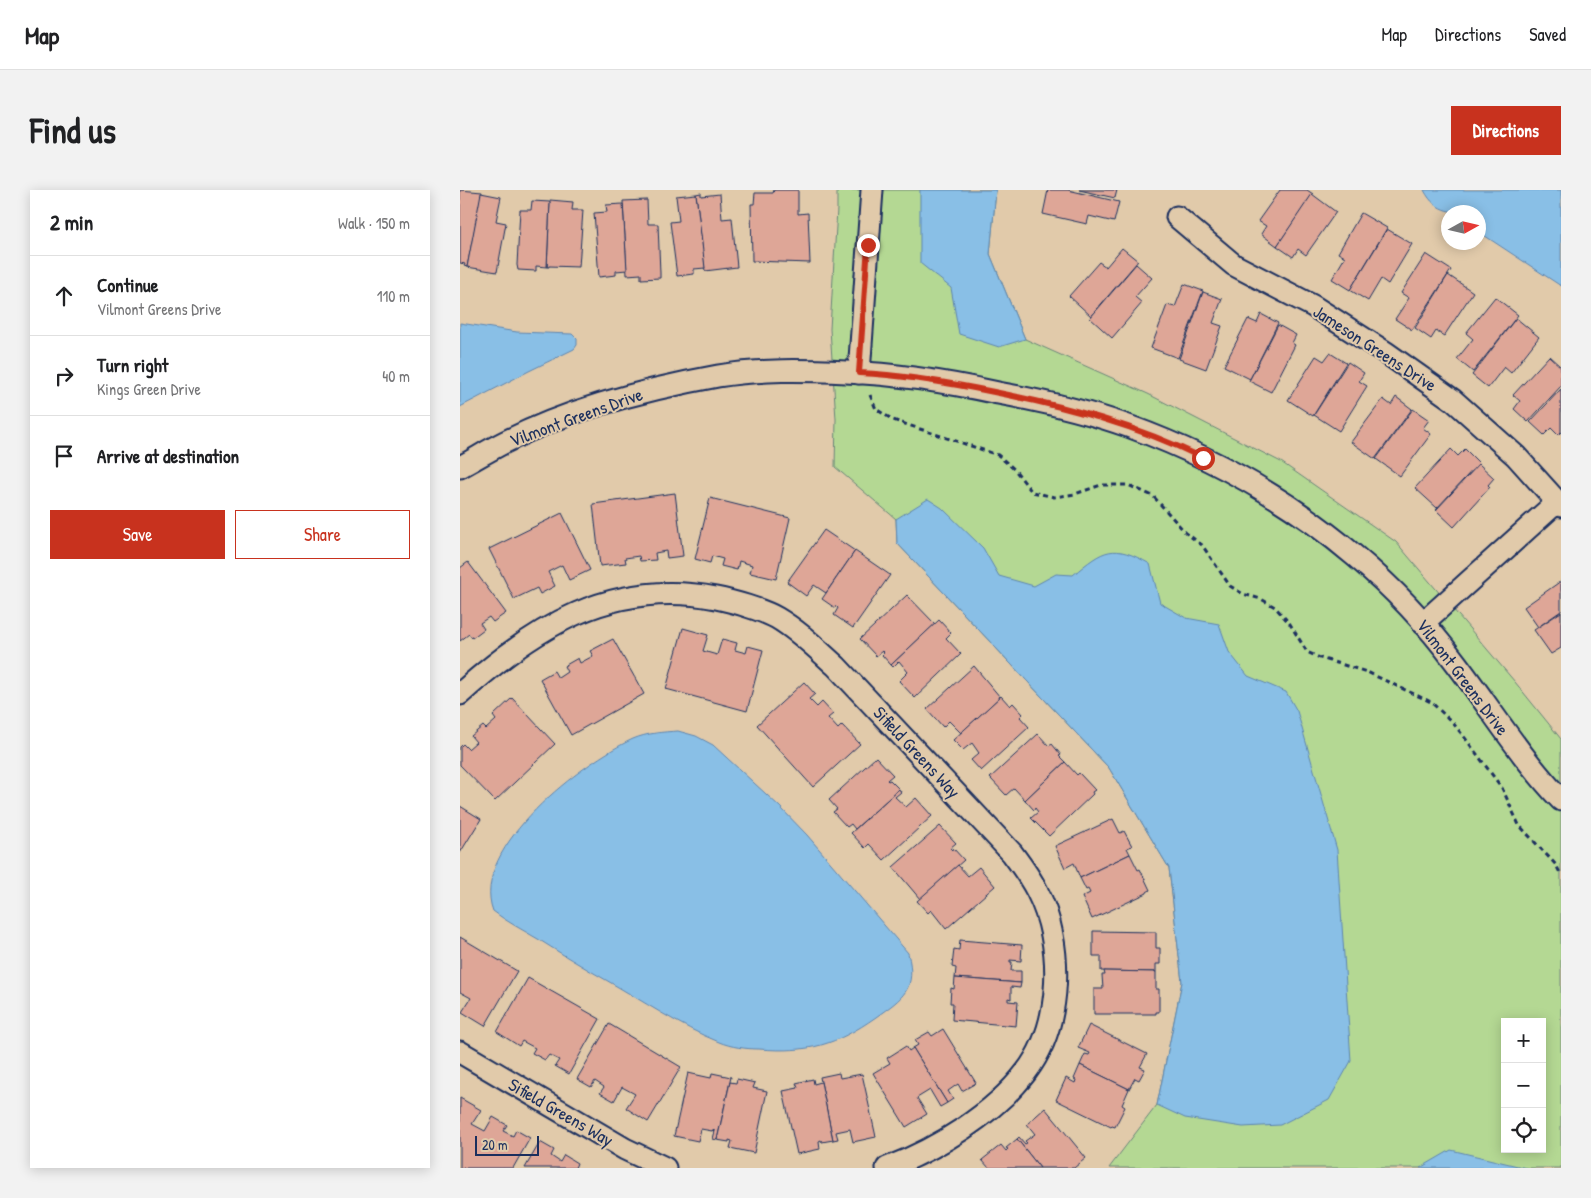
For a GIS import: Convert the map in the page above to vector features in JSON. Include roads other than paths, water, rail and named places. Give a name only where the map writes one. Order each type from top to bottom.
[{"type":"street","points":[[859,373],[872,190]]},
{"type":"street","name":"Jameson Greens Drive","points":[[1177,217],[1234,265],[1313,306],[1385,352],[1453,400],[1516,456],[1559,504],[1423,623]]},
{"type":"street","name":"Vilmont Greens Drive","points":[[460,468],[514,438],[621,397],[721,376],[790,370],[885,374],[937,381],[1041,402],[1101,417],[1174,444],[1232,472],[1311,521],[1365,565],[1423,623],[1469,679],[1524,758],[1561,800]]},
{"type":"street","name":"Sifield Greens Way","points":[[460,694],[520,644],[558,622],[599,604],[647,593],[691,593],[730,600],[776,618],[808,640],[836,666],[1012,853],[1038,891],[1055,950],[1056,976],[1054,996],[1046,1033],[1038,1053],[1026,1072],[994,1104],[974,1120],[925,1151],[887,1168]]},
{"type":"street","name":"Sifield Greens Way","points":[[460,1052],[625,1149],[665,1168]]},
{"type":"water","points":[[920,190],[996,190],[990,254],[1025,339],[999,347],[959,334],[951,288],[920,263]]},
{"type":"water","points":[[1424,190],[1561,190],[1561,286],[1486,237],[1486,205],[1441,205],[1441,208],[1429,198]]},
{"type":"water","points":[[460,323],[517,332],[572,334],[577,339],[577,345],[574,349],[460,407]]},
{"type":"water","points":[[928,499],[942,508],[983,548],[999,576],[1034,586],[1056,574],[1073,575],[1093,559],[1109,552],[1118,551],[1137,557],[1150,564],[1160,603],[1186,618],[1219,624],[1229,652],[1248,676],[1286,692],[1297,711],[1337,850],[1351,1061],[1329,1100],[1280,1125],[1243,1127],[1185,1118],[1157,1105],[1182,982],[1169,868],[1109,768],[897,543],[896,519]]},
{"type":"water","points":[[678,731],[696,736],[713,745],[780,807],[807,835],[908,953],[911,975],[906,991],[894,1004],[862,1027],[821,1045],[793,1050],[754,1049],[724,1044],[704,1036],[661,1013],[493,911],[490,886],[498,861],[514,835],[536,810],[561,786],[612,750],[644,735]]},
{"type":"water","points":[[1451,1150],[1526,1168],[1420,1168]]}]
